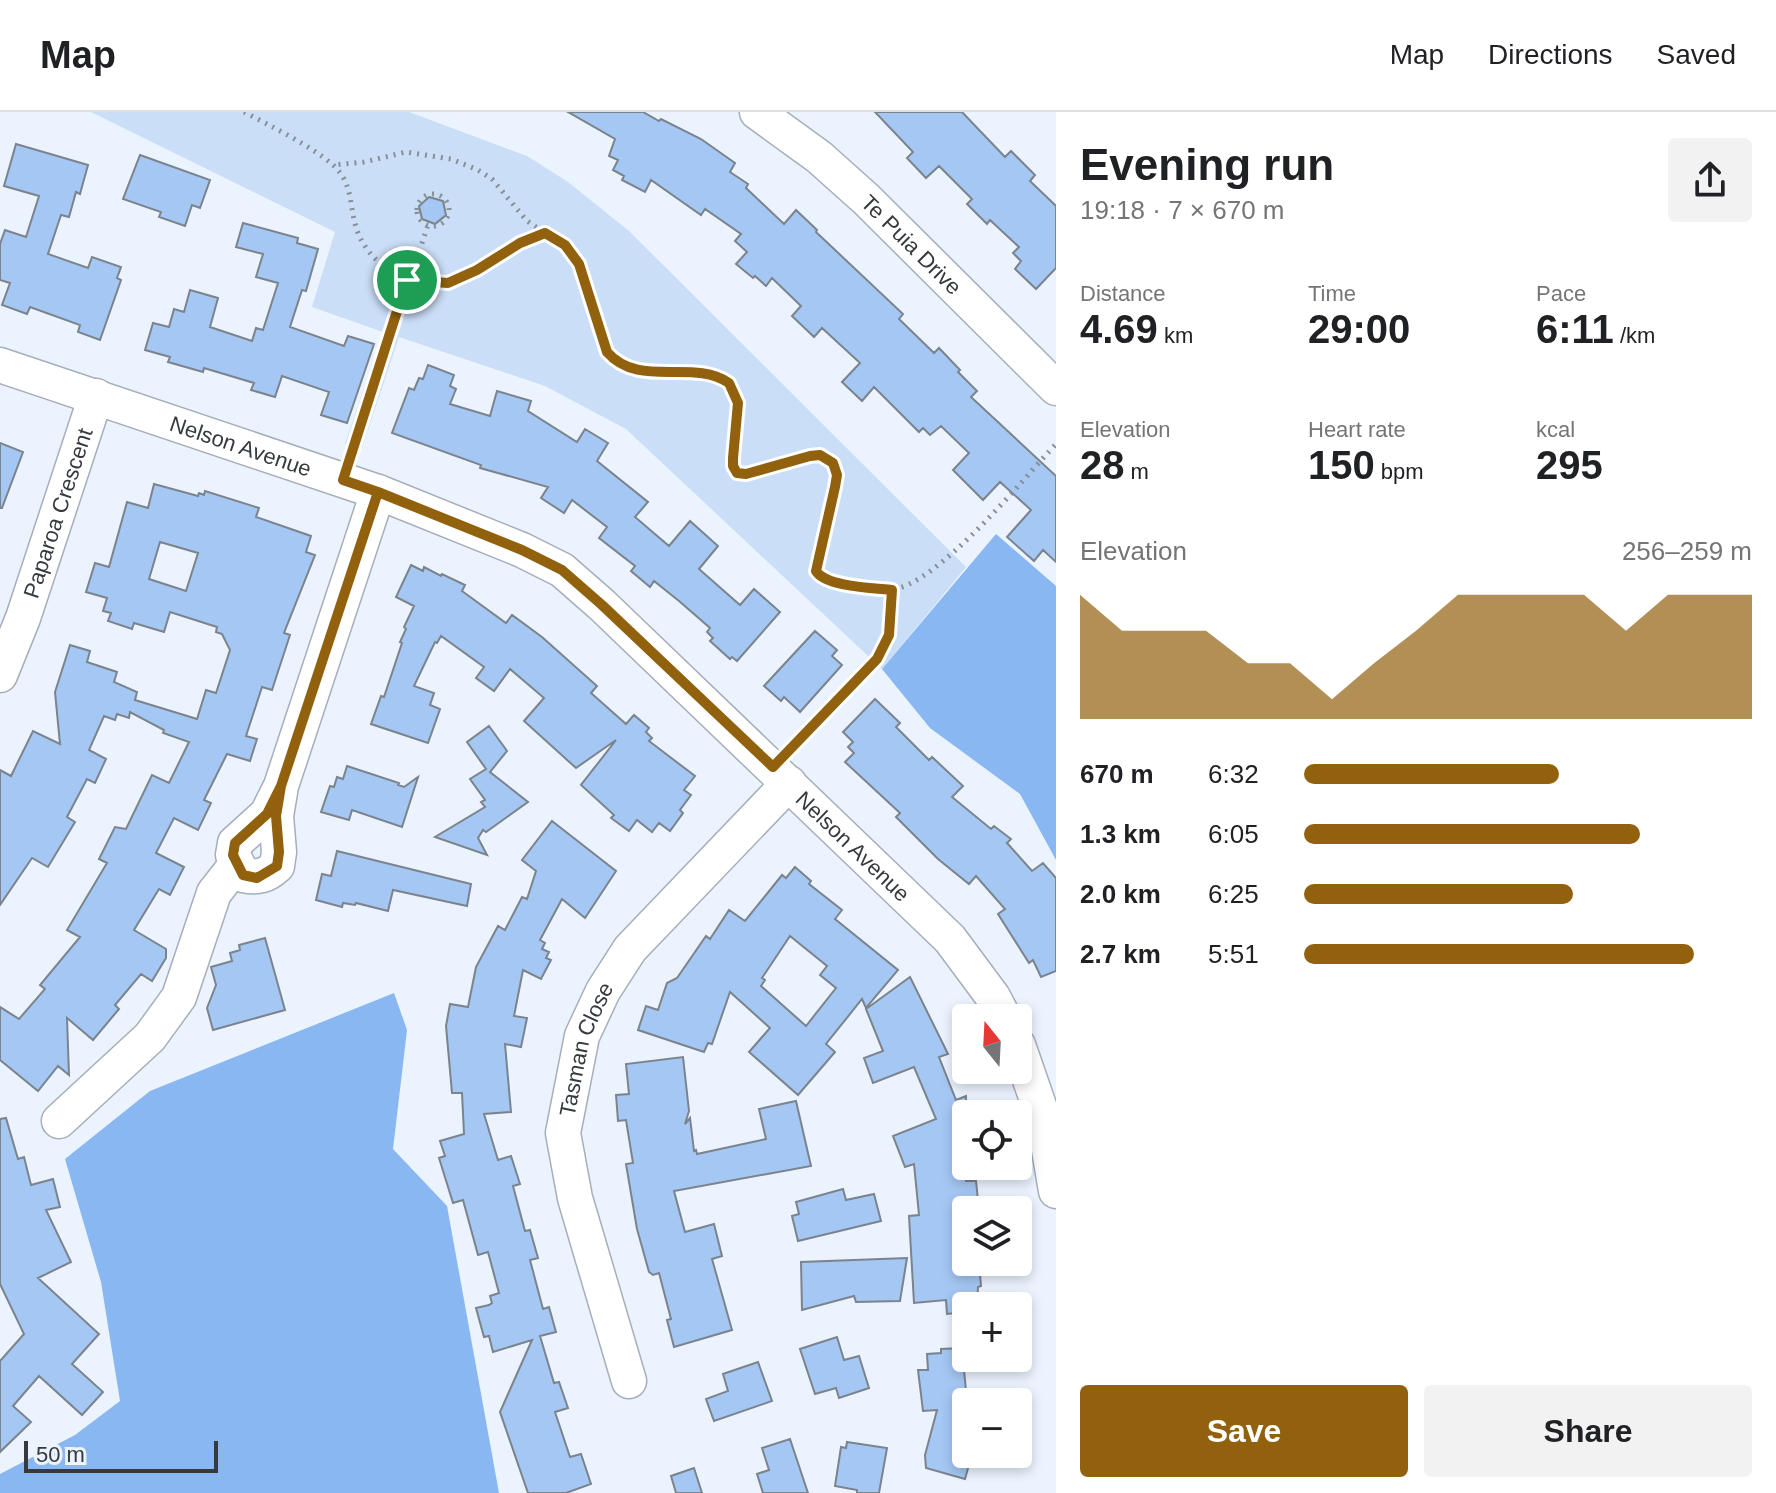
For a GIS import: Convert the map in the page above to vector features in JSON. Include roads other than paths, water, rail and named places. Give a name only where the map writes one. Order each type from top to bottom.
[{"type":"street","name":"Te Puia Drive","points":[[757,112],[819,157],[866,199],[1056,388]]},
{"type":"street","name":"Nelson Avenue","points":[[0,365],[378,492],[522,550],[562,570],[950,939],[997,1004]]},
{"type":"street","name":"Paparoa Crescent","points":[[0,675],[23,618],[96,396]]},
{"type":"street","points":[[59,1121],[150,1037],[179,997],[214,893],[236,865],[243,875],[257,878],[277,866],[276,816],[281,786],[378,492]]},
{"type":"street","name":"Tasman Close","points":[[629,1381],[575,1198],[563,1133],[582,1036],[603,991],[630,949],[781,775]]},
{"type":"street","points":[[1032,1084],[1044,1120],[1056,1189]]}]
